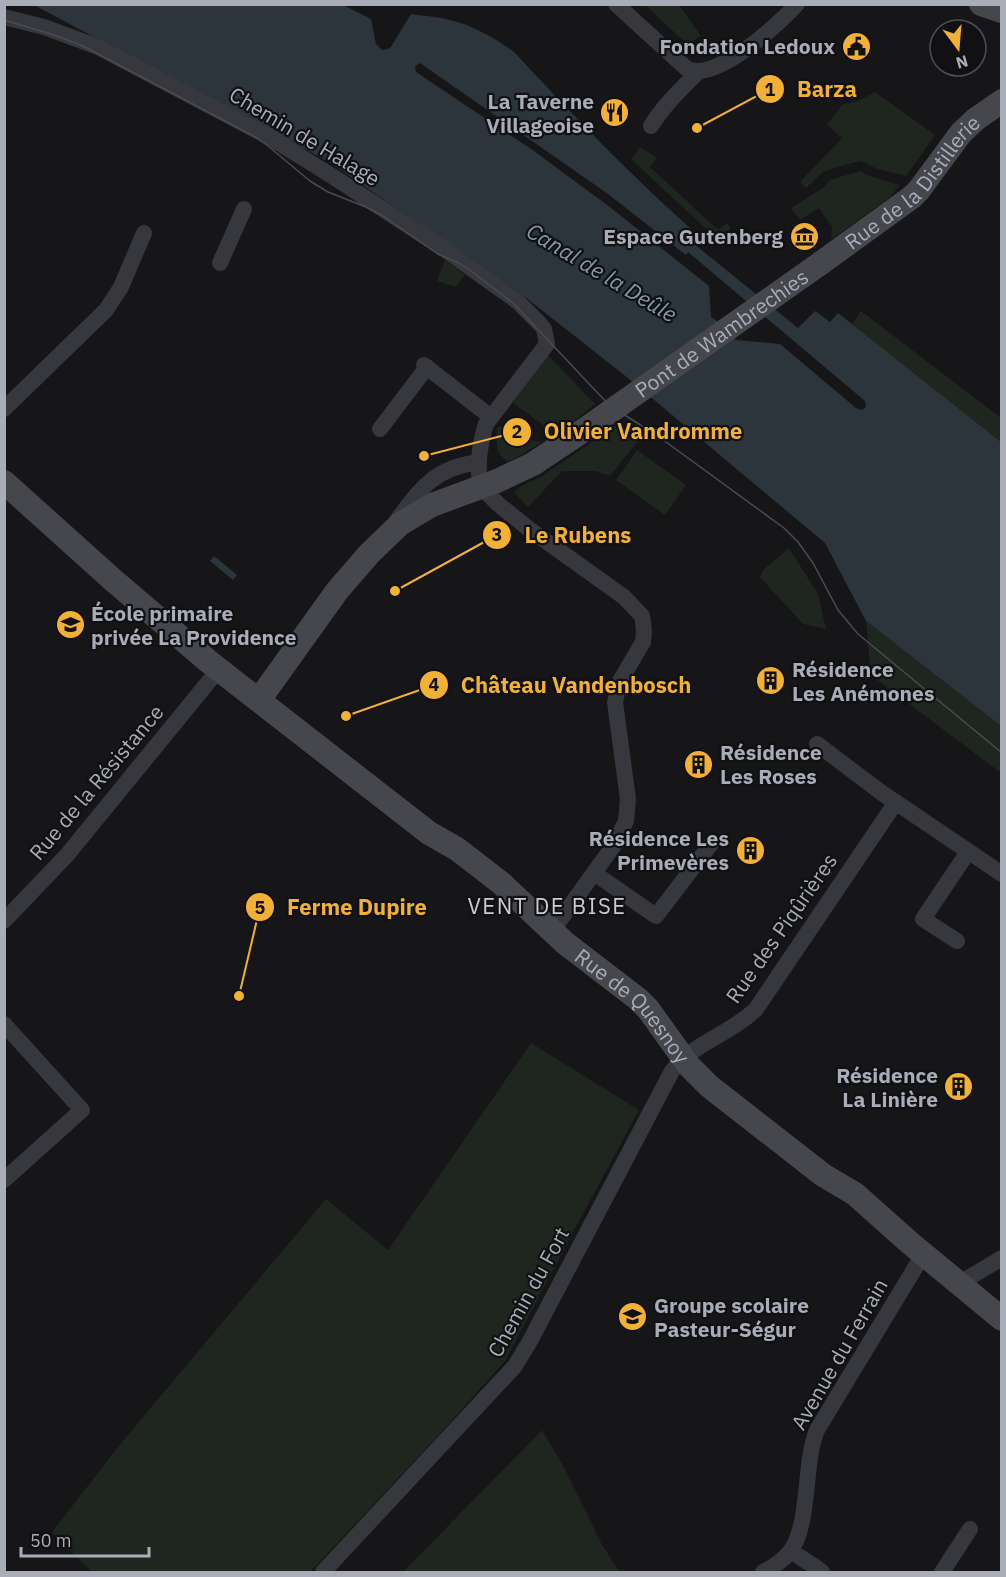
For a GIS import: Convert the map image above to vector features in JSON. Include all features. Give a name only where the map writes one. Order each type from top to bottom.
[{"type":"street","points":[[616,4],[692,70],[707,70],[748,48],[772,29],[797,4]]},
{"type":"street","points":[[981,4],[1002,11]]},
{"type":"street","name":"Chemin de Halage","points":[[4,17],[44,27],[98,47],[269,137],[444,249],[518,302],[544,329],[548,344],[491,417]]},
{"type":"street","points":[[651,126],[692,70]]},
{"type":"street","name":"Rue de la Distillerie","points":[[821,263],[912,197],[926,182],[961,133],[976,119],[1002,101]]},
{"type":"street","points":[[220,263],[244,210]]},
{"type":"street","points":[[4,409],[106,310],[121,287],[144,232]]},
{"type":"street","name":"Pont de Wambrechies","points":[[259,700],[337,591],[400,524],[432,505],[516,473],[560,448],[821,263]]},
{"type":"street","points":[[380,429],[426,366],[491,417],[483,432],[479,462],[481,487],[529,529],[624,597],[642,616],[643,642],[620,681],[615,702],[628,799],[626,821],[614,845],[552,931]]},
{"type":"street","points":[[387,536],[419,492],[440,473],[465,463],[479,462]]},
{"type":"street","name":"Rue de Quesnoy","points":[[4,482],[113,580],[219,669],[429,833],[457,849],[501,883],[565,943],[644,1004],[693,1072],[709,1086],[823,1174],[855,1194],[925,1256],[1002,1319]]},
{"type":"street","name":"Rue de la Résistance","points":[[4,921],[67,855],[219,669]]},
{"type":"street","points":[[817,744],[896,802],[1002,874]]},
{"type":"street","name":"Rue des Piqûrières","points":[[683,1058],[743,1021],[756,1009],[896,802]]},
{"type":"street","points":[[594,873],[656,916],[711,844]]},
{"type":"street","points":[[957,941],[923,919],[968,852]]},
{"type":"street","points":[[4,1024],[82,1110],[6,1176]]},
{"type":"street","name":"Chemin du Fort","points":[[323,1572],[515,1366],[672,1071],[683,1058]]},
{"type":"street","name":"Avenue du Ferrain","points":[[791,1551],[800,1524],[811,1449],[817,1430],[918,1263],[925,1256]]},
{"type":"street","points":[[958,1284],[1002,1258]]},
{"type":"street","points":[[942,1572],[970,1529]]},
{"type":"street","points":[[763,1572],[791,1551],[822,1572]]},
{"type":"shaded area","points":[[645,5],[679,5],[701,36],[687,44]]},
{"type":"shaded area","points":[[875,92],[935,135],[906,176],[877,169],[861,161],[823,172],[806,188],[800,182],[842,138],[827,125],[843,104],[856,102]]},
{"type":"shaded area","points":[[640,147],[657,158],[650,167],[718,230],[727,223],[731,228],[717,239],[631,159]]},
{"type":"shaded area","points":[[860,171],[900,185],[890,197],[831,240],[832,227],[819,208],[800,220],[791,208],[823,188],[830,180]]},
{"type":"shaded area","points":[[445,260],[465,275],[456,287],[437,281]]},
{"type":"shaded area","points":[[861,311],[1001,418],[1001,442],[852,324]]},
{"type":"shaded area","points":[[539,356],[549,356],[595,404],[557,435],[513,403]]},
{"type":"shaded area","points":[[618,424],[637,442],[610,476],[596,471],[562,471],[528,507],[514,492],[541,477]]},
{"type":"shaded area","points":[[503,426],[523,439],[543,442],[512,460],[506,461],[497,445],[497,427]]},
{"type":"shaded area","points":[[637,450],[686,485],[665,515],[616,480]]},
{"type":"shaded area","points":[[789,548],[818,594],[826,629],[803,624],[760,577],[764,569]]},
{"type":"shaded area","points":[[866,621],[1001,726],[1001,773],[871,675]]},
{"type":"shaded area","points":[[531,1043],[639,1110],[505,1361],[310,1572],[92,1572],[52,1532],[122,1442],[326,1199],[388,1250]]},
{"type":"shaded area","points":[[542,1430],[565,1469],[602,1545],[620,1572],[403,1572]]},
{"type":"water","name":"Canal de la Deûle","points":[[34,5],[343,5],[371,19],[376,44],[382,50],[391,47],[411,14],[443,18],[462,24],[486,34],[514,52],[628,170],[699,236],[694,244],[798,328],[815,311],[830,322],[838,313],[1001,442],[1001,726],[866,621],[825,543],[628,378],[525,297],[329,162]],"holes":[[[420,63],[608,194],[686,255],[688,252],[865,401],[866,407],[862,410],[856,408],[780,344],[736,340],[711,317],[709,286],[611,208],[534,151],[416,72],[415,66]]]},
{"type":"water","points":[[214,556],[237,575],[233,580],[210,561]]},
{"type":"tram line","points":[[4,20],[83,46],[257,138],[310,181],[328,192],[383,216],[438,254],[471,271],[513,303],[610,406],[655,434],[784,528],[798,542],[813,563],[838,610],[858,634],[1002,753]]},
{"type":"place","name":"Fondation Ledoux","points":[[856,46]]},
{"type":"place","name":"La Taverne Villageoise","points":[[615,113]]},
{"type":"place","name":"Barza","points":[[697,128]]},
{"type":"place","name":"Espace Gutenberg","points":[[804,236]]},
{"type":"place","name":"Olivier Vandromme","points":[[424,456]]},
{"type":"place","name":"Le Rubens","points":[[395,591]]},
{"type":"place","name":"École primaire privée La Providence","points":[[70,625]]},
{"type":"place","name":"Résidence Les Anémones","points":[[771,681]]},
{"type":"place","name":"Château Vandenbosch","points":[[346,716]]},
{"type":"place","name":"Résidence Les Roses","points":[[699,764]]},
{"type":"place","name":"Résidence Les Primevères","points":[[750,850]]},
{"type":"place","name":"Ferme Dupire","points":[[239,996]]},
{"type":"place","name":"Résidence La Linière","points":[[959,1087]]},
{"type":"place","name":"Groupe scolaire Pasteur-Ségur","points":[[633,1317]]},
{"type":"district","name":"VENT DE BISE","points":[[547,905]]}]
